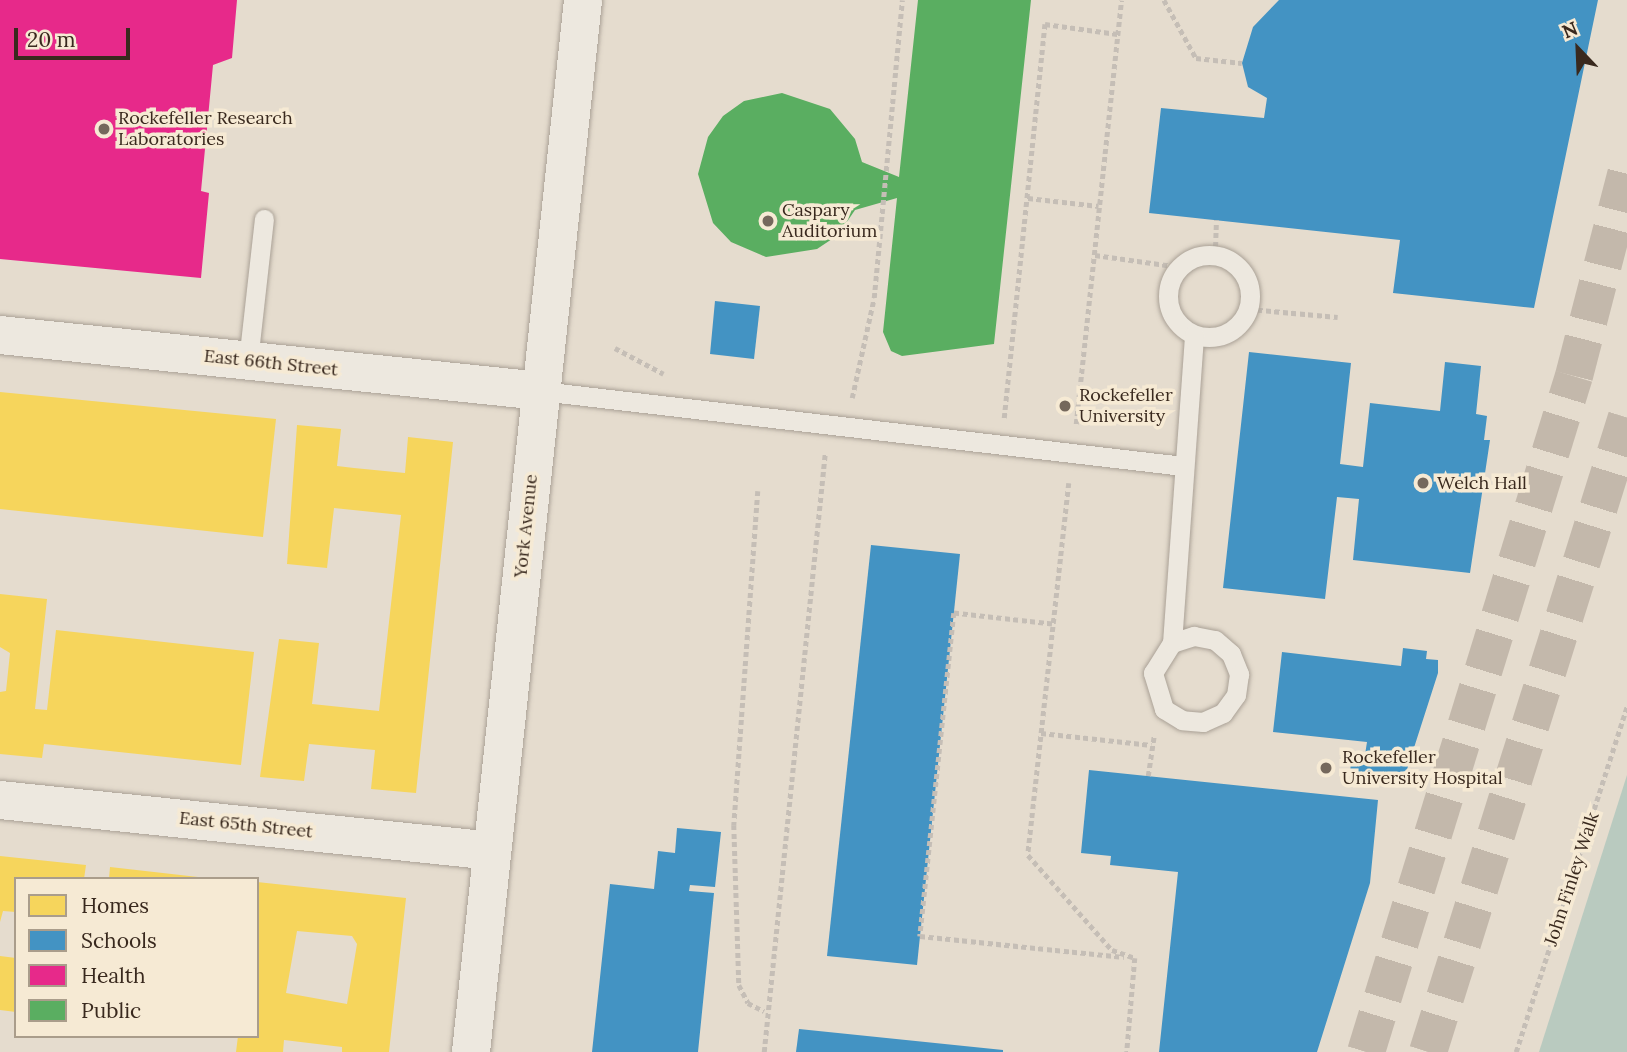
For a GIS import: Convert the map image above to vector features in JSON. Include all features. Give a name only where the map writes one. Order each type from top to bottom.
[{"type":"main road","name":"York Avenue","points":[[471,1052],[583,0]]},
{"type":"main road","name":"East 66th Street","points":[[0,335],[541,391]]},
{"type":"main road","name":"East 65th Street","points":[[0,800],[492,851]]},
{"type":"lane","points":[[248,361],[264,219]]},
{"type":"lane","points":[[1214,255],[1244,272],[1249,309],[1227,334],[1194,335],[1176,322],[1167,302],[1180,267],[1194,257],[1214,255]]},
{"type":"lane","points":[[1172,643],[1194,636],[1214,640],[1231,654],[1239,674],[1236,695],[1223,713],[1193,721],[1164,709],[1153,673],[1172,643],[1194,335]]},
{"type":"lane","points":[[541,391],[1183,466]]},
{"type":"path","points":[[851,399],[874,298],[902,0]]},
{"type":"path","points":[[1075,426],[1121,0]]},
{"type":"path","points":[[1164,0],[1196,58],[1242,63]]},
{"type":"path","points":[[1004,418],[1045,24],[1117,34]]},
{"type":"path","points":[[1028,198],[1099,206]]},
{"type":"path","points":[[1214,255],[1216,220]]},
{"type":"path","points":[[1095,255],[1180,267]]},
{"type":"path","points":[[1249,309],[1338,317]]},
{"type":"path","points":[[764,1052],[764,1012],[826,447]]},
{"type":"path","points":[[1071,473],[1028,855],[1112,950],[1135,958]]},
{"type":"path","points":[[758,491],[734,825],[739,985],[748,1003],[764,1012]]},
{"type":"path","points":[[1052,624],[954,613],[920,936],[1135,958]]},
{"type":"path","name":"John Finley Walk","points":[[1516,1052],[1627,706]]},
{"type":"path","points":[[1148,776],[1151,745],[1164,709]]},
{"type":"path","points":[[1041,733],[1151,745]]},
{"type":"path","points":[[1127,1052],[1135,958]]},
{"type":"shaded area","points":[[1627,775],[1627,1052],[1539,1052]]},
{"type":"building: Homes","points":[[0,392],[276,419],[263,537],[0,509]]},
{"type":"building: Homes","points":[[297,425],[341,429],[337,466],[354,468],[405,473],[408,437],[453,442],[416,793],[371,789],[375,750],[309,744],[304,781],[260,777],[279,639],[319,643],[312,704],[379,711],[401,515],[334,508],[327,568],[287,564]]},
{"type":"building: Homes","points":[[0,594],[47,599],[35,709],[47,710],[56,630],[254,652],[241,765],[44,744],[42,758],[0,754],[0,692],[6,691],[10,653],[0,647]]},
{"type":"building: Homes","points":[[0,856],[86,865],[84,877],[14,877],[14,912],[3,911],[0,922]]},
{"type":"building: Homes","points":[[110,867],[198,877],[109,877]]},
{"type":"building: Homes","points":[[259,882],[406,898],[389,1052],[342,1052],[342,1047],[284,1040],[283,1052],[236,1052],[238,1038],[259,1038]],"holes":[[[297,931],[352,936],[357,944],[347,1004],[286,993]]]},
{"type":"building: Homes","points":[[0,956],[14,958],[14,1012],[0,1010]]},
{"type":"building: Schools","points":[[1279,0],[1598,0],[1534,308],[1393,293],[1400,240],[1149,213],[1161,108],[1264,118],[1267,98],[1248,87],[1242,63],[1253,27]]},
{"type":"building: Schools","points":[[715,301],[760,306],[754,359],[710,354]]},
{"type":"building: Schools","points":[[1249,352],[1351,363],[1340,464],[1363,467],[1370,403],[1440,411],[1445,362],[1481,366],[1476,414],[1487,416],[1484,440],[1490,440],[1470,573],[1353,560],[1359,499],[1337,497],[1325,599],[1223,588]]},
{"type":"building: Schools","points":[[871,545],[960,554],[917,965],[827,956]]},
{"type":"building: Schools","points":[[1403,648],[1427,651],[1426,659],[1438,660],[1438,673],[1403,782],[1350,776],[1351,759],[1364,761],[1367,742],[1273,732],[1282,652],[1401,666]]},
{"type":"building: Schools","points":[[1089,770],[1378,800],[1370,883],[1317,1052],[1159,1052],[1178,872],[1110,865],[1111,856],[1081,853]]},
{"type":"building: Schools","points":[[677,828],[721,832],[715,887],[690,885],[689,891],[714,893],[698,1052],[592,1052],[610,884],[654,889],[658,851],[675,853]]},
{"type":"building: Schools","points":[[799,1029],[1003,1050],[1003,1052],[796,1052]]},
{"type":"building: Health","name":"Rockefeller Research Laboratories","points":[[0,0],[237,0],[232,58],[213,65],[201,191],[209,193],[201,278],[0,259]]},
{"type":"building: Public","points":[[918,0],[1031,0],[994,344],[902,356],[891,351],[883,332],[897,198],[855,210],[838,235],[817,249],[766,257],[731,242],[713,223],[698,174],[708,137],[723,116],[744,101],[782,93],[830,109],[855,139],[862,162],[899,177]]},
{"type":"tunnel","points":[[1366,1052],[1574,376],[1627,171]]},
{"type":"tunnel","points":[[1428,1052],[1627,417]]},
{"type":"place","name":"Rockefeller Research Laboratories","points":[[104,129]]},
{"type":"place","name":"Caspary Auditorium","points":[[768,221]]},
{"type":"place","name":"Rockefeller University","points":[[1065,406]]},
{"type":"place","name":"Welch Hall","points":[[1423,483]]},
{"type":"place","name":"Rockefeller University Hospital","points":[[1326,768]]}]
